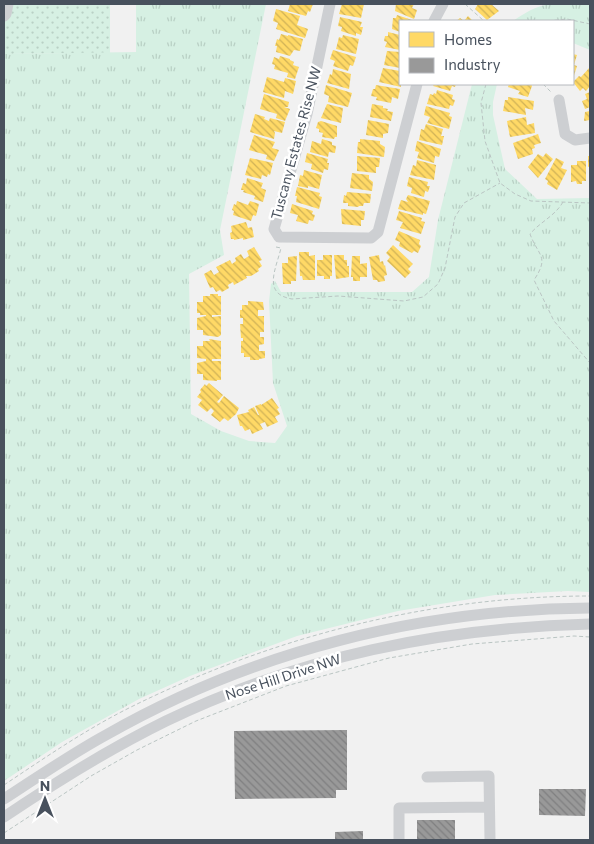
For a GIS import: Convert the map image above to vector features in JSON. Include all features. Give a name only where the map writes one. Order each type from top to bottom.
[{"type":"street","points":[[4,16],[8,4]]},
{"type":"street","name":"Tuscany Estates Rise NW","points":[[330,4],[306,114],[274,229],[279,237],[371,238],[378,232],[417,85]]},
{"type":"street","points":[[435,20],[443,4]]},
{"type":"street","points":[[559,100],[565,134],[575,140],[590,138]]},
{"type":"street","name":"Nose Hill Drive NW","points":[[4,799],[75,753],[140,717],[208,685],[285,656],[358,635],[446,619],[527,610],[590,608]]},
{"type":"street","name":"Nose Hill Drive NW","points":[[4,817],[86,764],[165,721],[227,694],[278,675],[335,658],[416,640],[497,628],[590,624]]},
{"type":"street","points":[[427,777],[489,776],[490,840]]},
{"type":"street","points":[[400,840],[399,808],[489,807]]},
{"type":"path","points":[[465,4],[483,20]]},
{"type":"path","points":[[558,20],[572,20]]},
{"type":"path","points":[[574,21],[590,24]]},
{"type":"path","points":[[486,85],[481,102],[485,141],[500,184],[531,202],[590,202]]},
{"type":"path","points":[[544,85],[559,100]]},
{"type":"path","points":[[276,247],[280,248],[272,277],[273,283],[280,296],[285,298],[338,296],[404,301],[423,297],[438,284],[445,268],[455,217],[464,203],[500,184]]},
{"type":"path","points":[[563,202],[549,219],[537,226],[530,234],[533,244],[541,256],[541,269],[534,280],[554,321],[590,363]]},
{"type":"path","points":[[4,833],[92,776],[137,750],[196,721],[286,686],[389,658],[472,644],[574,636],[590,637]]},
{"type":"green space","points":[[4,4],[110,4],[110,53],[4,54]]},
{"type":"green space","points":[[136,4],[266,4],[220,230],[224,255],[189,274],[191,414],[221,431],[249,441],[275,443],[287,426],[273,383],[269,301],[271,284],[275,281],[281,292],[412,292],[429,277],[438,220],[472,85],[497,85],[493,102],[493,115],[505,169],[537,199],[590,198],[590,592],[568,591],[495,595],[398,611],[297,636],[190,676],[139,699],[62,742],[4,781],[4,54],[136,52]]},
{"type":"green space","points":[[590,4],[590,50],[574,43],[574,20],[515,20],[535,8],[545,5]]},
{"type":"building: Homes","points":[[290,4],[313,4],[306,16],[288,11]]},
{"type":"building: Homes","points":[[342,4],[364,4],[361,18],[339,14]]},
{"type":"building: Homes","points":[[396,4],[414,4],[412,8],[417,10],[414,19],[395,11]]},
{"type":"building: Homes","points":[[478,4],[491,4],[499,11],[487,20],[475,9]]},
{"type":"building: Homes","points":[[276,9],[300,16],[297,25],[308,29],[305,38],[276,29],[278,23],[273,21]]},
{"type":"building: Homes","points":[[397,15],[412,20],[399,20],[399,32],[392,29],[393,18],[396,18]]},
{"type":"building: Homes","points":[[340,17],[362,22],[360,27],[363,27],[361,35],[356,33],[356,36],[341,31],[342,27],[338,26]]},
{"type":"building: Homes","points":[[388,32],[399,35],[399,50],[385,47],[387,42],[384,41],[385,36],[388,36]]},
{"type":"building: Homes","points":[[281,34],[303,39],[300,51],[294,50],[290,56],[276,52],[277,46],[275,46]]},
{"type":"building: Homes","points":[[343,35],[359,39],[356,54],[336,49],[339,37],[342,38]]},
{"type":"building: Homes","points":[[333,50],[356,57],[353,66],[350,65],[348,71],[333,66],[335,61],[330,59]]},
{"type":"building: Homes","points":[[387,51],[399,52],[399,68],[384,65]]},
{"type":"building: Homes","points":[[574,54],[577,55],[574,65]]},
{"type":"building: Homes","points":[[280,56],[290,59],[294,62],[293,65],[299,67],[295,79],[287,77],[288,73],[274,69],[275,65],[272,64],[274,57],[279,59]]},
{"type":"building: Homes","points":[[574,65],[577,66],[574,76]]},
{"type":"building: Homes","points":[[590,67],[590,86],[586,91],[583,88],[580,91],[574,83],[579,76],[581,77]]},
{"type":"building: Homes","points":[[383,68],[399,71],[399,85],[401,87],[379,82]]},
{"type":"building: Homes","points":[[333,69],[351,74],[349,89],[327,83]]},
{"type":"building: Homes","points":[[267,77],[284,82],[285,78],[296,81],[293,94],[285,91],[284,98],[263,92]]},
{"type":"building: Homes","points":[[326,85],[352,93],[348,107],[328,102],[329,96],[324,94]]},
{"type":"building: Homes","points":[[376,85],[400,89],[398,99],[392,97],[391,103],[376,100],[377,97],[371,96]]},
{"type":"building: Homes","points":[[456,85],[455,87],[452,86],[450,91],[433,86]]},
{"type":"building: Homes","points":[[509,85],[532,86],[528,97],[518,94],[520,91],[508,87]]},
{"type":"building: Homes","points":[[437,90],[453,95],[452,99],[455,100],[453,106],[450,105],[449,109],[427,104],[430,94],[436,94]]},
{"type":"building: Homes","points":[[590,92],[590,107],[585,109],[582,101],[587,99],[585,94]]},
{"type":"building: Homes","points":[[264,94],[289,102],[288,107],[284,107],[290,109],[285,121],[276,118],[277,114],[260,109]]},
{"type":"building: Homes","points":[[508,97],[534,101],[533,110],[525,108],[526,115],[503,111],[505,100],[508,100]]},
{"type":"building: Homes","points":[[327,104],[343,108],[341,123],[321,118]]},
{"type":"building: Homes","points":[[372,104],[383,106],[383,108],[388,109],[387,111],[393,112],[391,121],[370,117]]},
{"type":"building: Homes","points":[[426,106],[450,113],[449,116],[452,117],[449,129],[427,123],[430,117],[424,115]]},
{"type":"building: Homes","points":[[590,111],[590,120],[584,121],[585,112]]},
{"type":"building: Homes","points":[[255,114],[265,117],[264,119],[269,121],[270,118],[285,122],[282,133],[274,131],[274,139],[250,132]]},
{"type":"building: Homes","points":[[526,117],[527,125],[534,123],[535,133],[510,137],[507,121]]},
{"type":"building: Homes","points":[[368,120],[389,124],[388,133],[383,134],[383,138],[366,135]]},
{"type":"building: Homes","points":[[321,121],[337,126],[337,137],[334,139],[322,137],[323,133],[319,132],[319,129],[316,128],[318,122]]},
{"type":"building: Homes","points":[[426,124],[443,129],[441,136],[444,136],[442,145],[419,140],[421,129],[424,130]]},
{"type":"building: Homes","points":[[538,134],[541,143],[534,145],[535,148],[532,149],[533,154],[518,159],[513,143]]},
{"type":"building: Homes","points":[[254,135],[275,142],[272,148],[279,150],[274,161],[266,159],[267,155],[249,150]]},
{"type":"building: Homes","points":[[322,139],[332,142],[332,145],[336,146],[335,153],[329,152],[328,157],[310,152],[312,141],[321,144]]},
{"type":"building: Homes","points":[[360,139],[380,141],[380,144],[385,147],[384,157],[357,153]]},
{"type":"building: Homes","points":[[417,141],[441,149],[439,157],[435,156],[434,163],[417,158],[419,152],[415,151]]},
{"type":"building: Homes","points":[[307,153],[328,159],[328,170],[324,169],[323,173],[311,169],[312,164],[305,162]]},
{"type":"building: Homes","points":[[546,153],[553,159],[538,178],[528,167],[538,154],[543,157]]},
{"type":"building: Homes","points":[[357,156],[380,158],[379,167],[376,167],[376,173],[357,171]]},
{"type":"building: Homes","points":[[588,156],[590,156],[590,166],[588,167]]},
{"type":"building: Homes","points":[[250,158],[273,163],[270,175],[268,174],[267,177],[262,175],[261,179],[245,175]]},
{"type":"building: Homes","points":[[556,158],[564,162],[561,168],[567,170],[557,190],[547,184],[548,181],[545,179]]},
{"type":"building: Homes","points":[[417,160],[436,165],[434,180],[410,175],[413,165],[416,166]]},
{"type":"building: Homes","points":[[577,161],[586,161],[586,181],[582,181],[582,184],[577,184],[576,181],[571,182],[571,165],[577,165]]},
{"type":"building: Homes","points":[[304,170],[322,175],[319,189],[298,186],[300,175],[303,176]]},
{"type":"building: Homes","points":[[352,173],[369,175],[369,179],[373,182],[372,191],[350,188]]},
{"type":"building: Homes","points":[[409,177],[428,182],[427,186],[430,186],[428,192],[425,191],[424,197],[411,193],[412,188],[407,186]]},
{"type":"building: Homes","points":[[247,178],[263,183],[261,188],[266,190],[263,202],[254,199],[255,196],[241,190],[243,183],[246,184]]},
{"type":"building: Homes","points":[[297,187],[320,193],[319,196],[322,197],[319,209],[296,202]]},
{"type":"building: Homes","points":[[347,192],[371,194],[370,203],[364,203],[363,206],[358,207],[348,206],[348,203],[343,203],[344,195],[346,196]]},
{"type":"building: Homes","points":[[408,195],[430,201],[426,214],[423,213],[423,215],[398,209],[401,200],[408,202],[406,199]]},
{"type":"building: Homes","points":[[237,201],[248,205],[250,201],[259,204],[256,216],[253,215],[251,221],[233,215],[234,211],[232,210]]},
{"type":"building: Homes","points":[[292,204],[313,211],[312,214],[315,215],[313,221],[309,220],[308,224],[296,221],[298,215],[290,213]]},
{"type":"building: Homes","points":[[341,209],[365,211],[364,220],[361,220],[361,226],[342,224]]},
{"type":"building: Homes","points":[[399,211],[422,218],[421,221],[425,222],[421,234],[400,228],[403,222],[396,220]]},
{"type":"building: Homes","points":[[246,222],[248,228],[252,227],[254,237],[243,240],[243,238],[231,239],[231,226]]},
{"type":"building: Homes","points":[[399,231],[420,240],[419,244],[421,246],[418,253],[414,251],[412,253],[399,246],[400,242],[395,240]]},
{"type":"building: Homes","points":[[393,245],[413,264],[408,269],[411,272],[405,278],[387,261],[390,257],[386,253]]},
{"type":"building: Homes","points":[[254,247],[262,260],[259,261],[262,266],[258,269],[259,271],[251,276],[246,276],[247,278],[234,285],[233,282],[228,285],[229,288],[222,292],[220,290],[216,292],[213,287],[210,288],[204,274],[211,270],[214,275],[219,272],[216,267],[230,260],[232,264],[236,261],[235,258],[241,254],[244,259],[249,256],[247,251]]},
{"type":"building: Homes","points":[[299,252],[309,252],[309,256],[315,255],[315,280],[303,280],[302,276],[300,276]]},
{"type":"building: Homes","points":[[323,255],[332,255],[332,276],[330,276],[330,279],[324,279],[324,276],[317,276],[317,260],[323,260]]},
{"type":"building: Homes","points":[[334,255],[344,255],[344,260],[347,260],[347,266],[349,266],[349,277],[336,279]]},
{"type":"building: Homes","points":[[379,255],[380,262],[383,261],[385,265],[387,275],[384,276],[385,281],[378,282],[373,280],[369,257]]},
{"type":"building: Homes","points":[[297,256],[296,281],[291,281],[291,284],[283,284],[282,263],[288,263],[288,257]]},
{"type":"building: Homes","points":[[352,256],[360,256],[360,264],[367,263],[367,277],[360,277],[360,281],[353,281],[353,277],[351,277]]},
{"type":"building: Homes","points":[[210,294],[221,296],[221,315],[212,315],[212,317],[221,316],[221,335],[218,337],[203,335],[203,330],[197,330],[197,318],[206,315],[197,313],[197,302],[203,302],[203,296],[210,296]]},
{"type":"building: Homes","points":[[248,301],[263,302],[264,310],[258,310],[258,316],[264,316],[264,332],[260,332],[260,337],[264,337],[264,344],[259,345],[259,351],[265,351],[265,358],[259,360],[250,360],[250,357],[244,357],[244,353],[241,353],[241,341],[243,341],[243,338],[241,338],[240,324],[243,324],[243,318],[240,318],[240,310],[242,310],[242,305],[248,305]]},
{"type":"building: Homes","points":[[209,339],[221,341],[221,359],[212,359],[212,361],[221,361],[221,380],[217,381],[203,380],[203,374],[197,374],[197,363],[206,361],[206,359],[197,358],[197,346],[203,346],[203,341],[210,341]]},
{"type":"building: Homes","points":[[209,383],[223,395],[217,402],[219,403],[224,396],[239,408],[236,414],[228,421],[224,418],[220,422],[211,415],[214,411],[211,408],[207,412],[198,405],[202,400],[197,397],[201,392],[200,390],[205,384],[206,386]]},
{"type":"building: Homes","points":[[272,398],[279,408],[277,409],[280,414],[275,417],[278,422],[267,427],[265,422],[260,424],[263,429],[252,434],[250,429],[245,431],[240,426],[237,415],[249,412],[248,410],[254,407],[259,415],[255,406],[261,405]]},
{"type":"building: Industry","points":[[347,730],[347,790],[336,790],[336,798],[235,799],[234,731]]},
{"type":"building: Industry","points":[[539,789],[586,789],[585,816],[539,815]]},
{"type":"building: Industry","points":[[417,820],[455,820],[455,840],[417,840]]},
{"type":"building: Industry","points":[[363,831],[363,840],[335,840],[335,832]]}]
